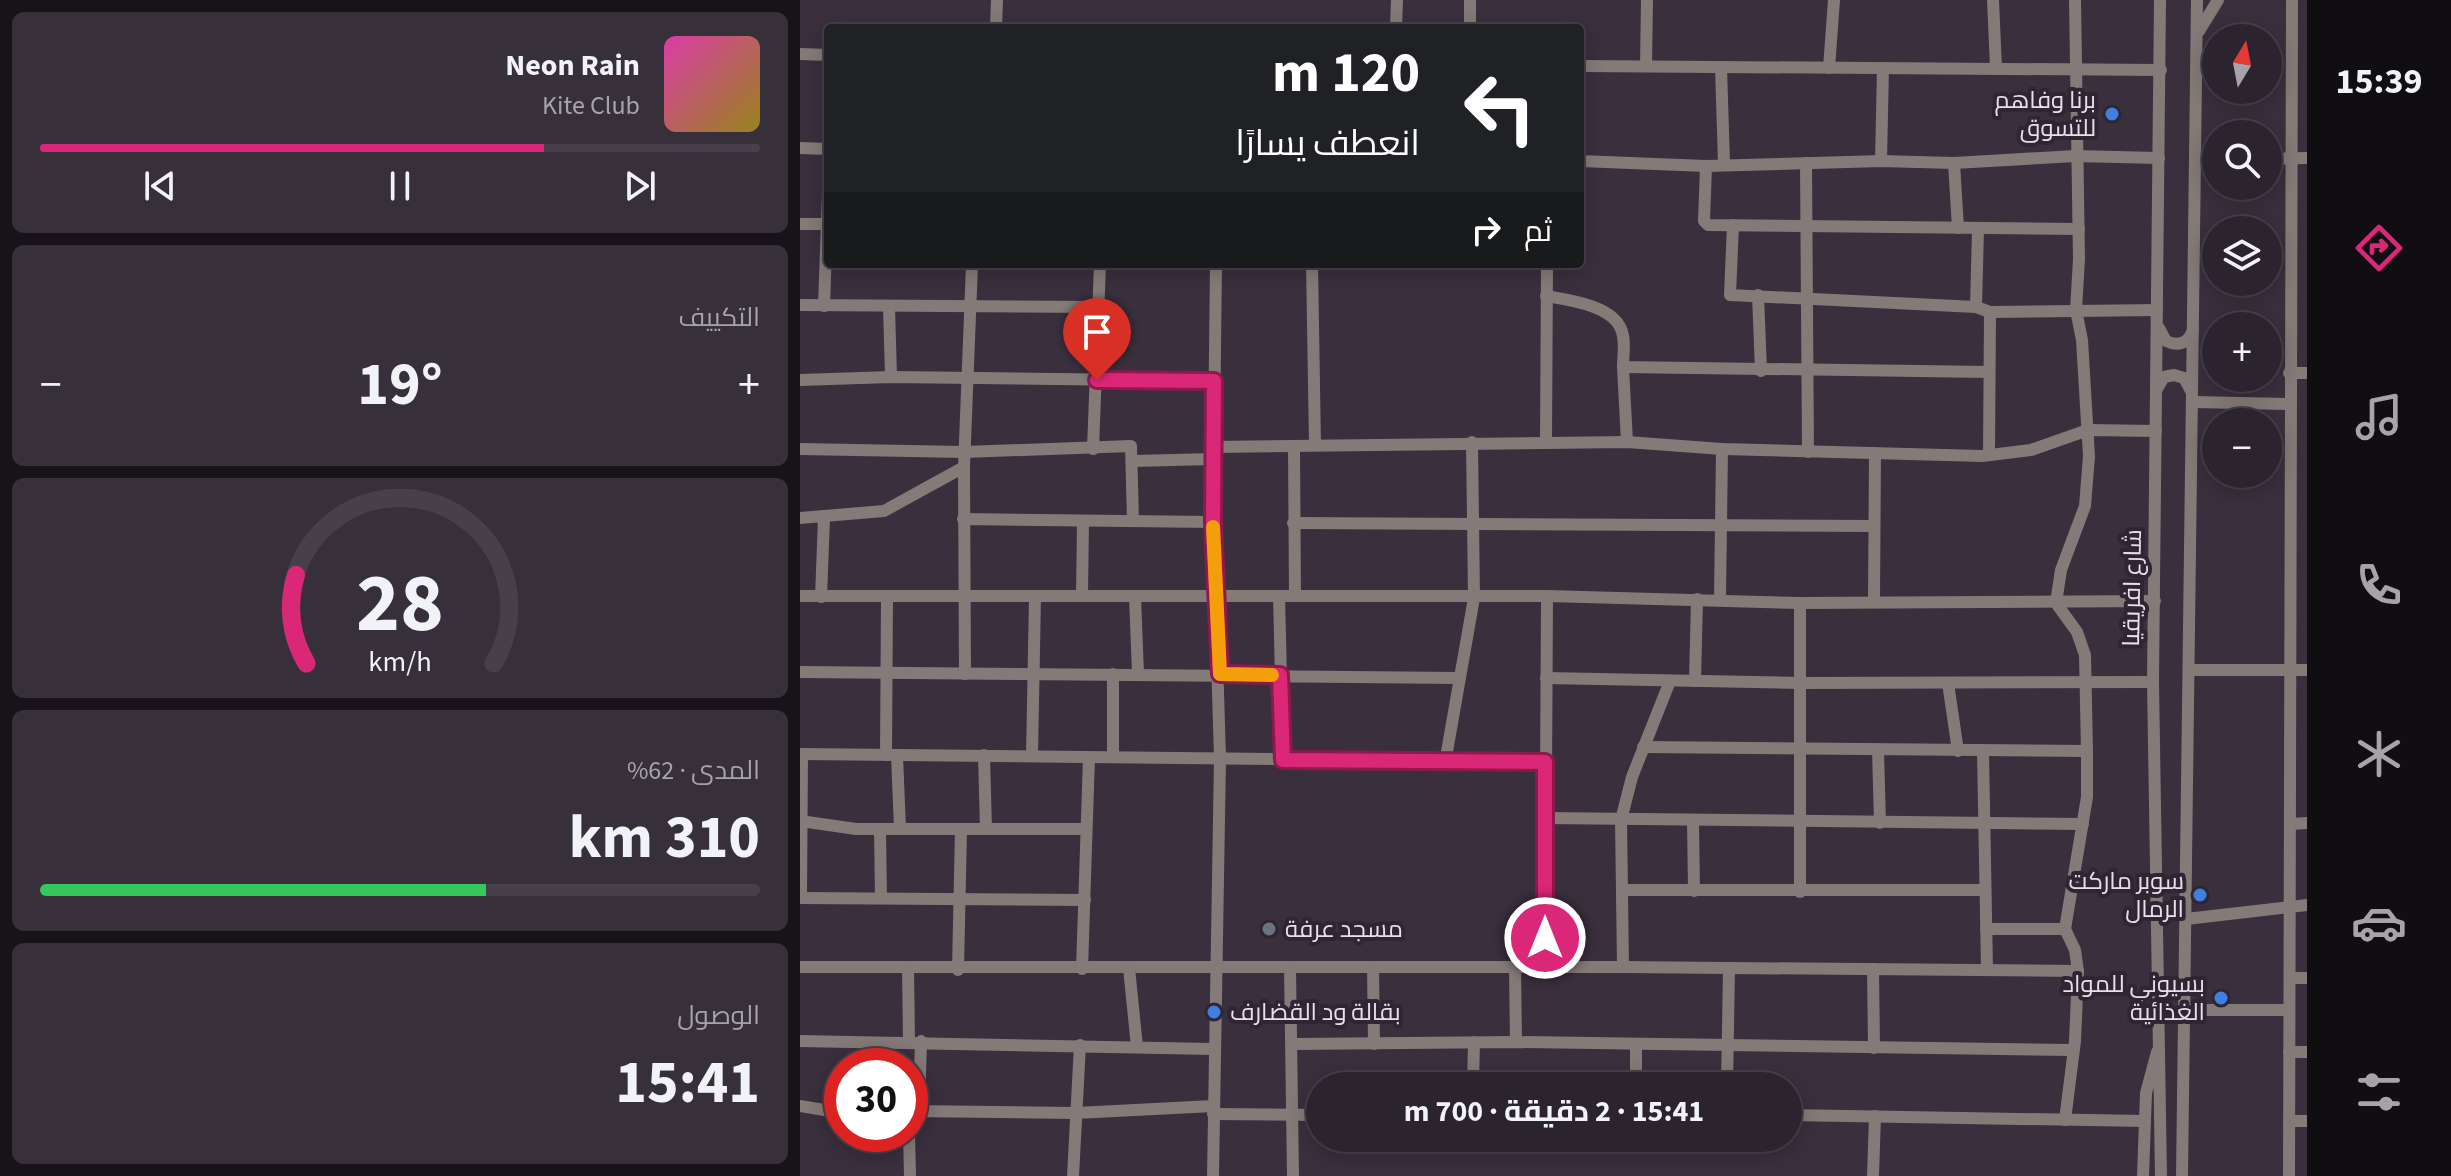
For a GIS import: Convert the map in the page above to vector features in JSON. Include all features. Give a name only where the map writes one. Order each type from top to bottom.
[{"type":"street","points":[[996,24],[997,0]]},
{"type":"street","points":[[1396,24],[1397,0]]},
{"type":"street","points":[[1470,0],[1470,24]]},
{"type":"street","points":[[1646,66],[1647,0]]},
{"type":"street","points":[[1829,68],[1834,0]]},
{"type":"street","points":[[1993,0],[1996,68]]},
{"type":"street","points":[[2065,1120],[2078,971],[2075,950],[2065,929],[2087,797],[2085,655],[2077,632],[2056,603],[2061,570],[2087,494],[2088,430],[2082,340],[2076,310],[2079,229],[2075,156],[2075,0]]},
{"type":"street","name":"شارع افريقيا","points":[[2160,0],[2153,682],[2161,1176]]},
{"type":"street","points":[[2182,1176],[2197,0]]},
{"type":"street","points":[[2198,34],[2218,0]]},
{"type":"street","points":[[2289,1176],[2292,1],[2307,3]]},
{"type":"street","points":[[800,54],[824,55]]},
{"type":"street","points":[[1584,66],[2161,70]]},
{"type":"street","points":[[1721,67],[1724,163]]},
{"type":"street","points":[[1881,161],[1883,68]]},
{"type":"street","points":[[2293,80],[2307,80]]},
{"type":"street","points":[[800,148],[824,149]]},
{"type":"street","points":[[1584,161],[1706,166],[1724,163],[1881,161],[1954,163],[2075,156],[2159,158]]},
{"type":"street","points":[[2282,159],[2307,158]]},
{"type":"street","points":[[2197,160],[2202,160]]},
{"type":"street","points":[[1806,163],[1808,452]]},
{"type":"street","points":[[1954,163],[1958,228]]},
{"type":"street","points":[[1706,166],[1705,225],[2079,229]]},
{"type":"street","points":[[800,224],[824,224]]},
{"type":"street","points":[[1733,225],[1730,295],[1976,307],[1990,312],[2076,310],[2157,316],[2162,337],[2176,344],[2191,337],[2194,326]]},
{"type":"street","points":[[1976,307],[1978,230]]},
{"type":"street","points":[[2293,231],[2307,231]]},
{"type":"street","points":[[824,306],[825,268]]},
{"type":"street","points":[[965,674],[964,452],[972,268]]},
{"type":"street","points":[[1093,449],[1100,268]]},
{"type":"street","points":[[1213,1176],[1214,967],[1220,759],[1220,674],[1213,522],[1216,268]]},
{"type":"street","points":[[1312,268],[1315,445]]},
{"type":"street","points":[[1546,442],[1547,268]]},
{"type":"street","points":[[1758,295],[1761,371]]},
{"type":"street","points":[[1546,296],[1614,318],[1623,332],[1627,442]]},
{"type":"street","points":[[2292,298],[2307,298]]},
{"type":"street","points":[[800,305],[1099,307]]},
{"type":"street","points":[[889,307],[891,377]]},
{"type":"street","points":[[1989,455],[1990,312]]},
{"type":"street","points":[[1623,367],[1989,372]]},
{"type":"street","points":[[2289,373],[2307,373]]},
{"type":"street","points":[[2156,396],[2161,381],[2174,375],[2187,382],[2193,400]]},
{"type":"street","points":[[800,380],[891,377],[1214,381]]},
{"type":"street","points":[[2193,400],[2290,404]]},
{"type":"street","points":[[1133,461],[1294,446],[1472,442],[1627,442],[1722,449],[1989,455],[2031,450],[2088,430],[2156,431]]},
{"type":"street","points":[[1445,763],[1474,598],[1472,442]]},
{"type":"street","points":[[2291,445],[2307,445]]},
{"type":"street","points":[[800,449],[964,452],[1131,446],[1133,521]]},
{"type":"street","points":[[1294,446],[1295,596]]},
{"type":"street","points":[[1720,599],[1722,449]]},
{"type":"street","points":[[1874,601],[1875,453]]},
{"type":"street","points":[[800,518],[884,511],[964,467]]},
{"type":"street","points":[[2293,515],[2307,515]]},
{"type":"street","points":[[821,597],[824,518]]},
{"type":"street","points":[[963,519],[1213,522]]},
{"type":"street","points":[[1082,596],[1083,521]]},
{"type":"street","points":[[1293,523],[1874,526]]},
{"type":"street","points":[[2292,580],[2307,580]]},
{"type":"street","points":[[800,596],[1547,596],[1800,603],[2155,601]]},
{"type":"street","points":[[1032,756],[1035,596]]},
{"type":"street","points":[[1135,596],[1138,674]]},
{"type":"street","points":[[1279,596],[1283,760]]},
{"type":"street","points":[[1545,968],[1547,596]]},
{"type":"street","points":[[887,598],[885,674],[900,829]]},
{"type":"street","points":[[1695,681],[1697,599]]},
{"type":"street","points":[[1800,603],[1800,892]]},
{"type":"street","points":[[2190,670],[2307,670]]},
{"type":"street","points":[[800,672],[1458,678]]},
{"type":"street","points":[[1113,674],[1113,757]]},
{"type":"street","points":[[1546,678],[1800,683],[2153,682]]},
{"type":"street","points":[[1623,967],[1621,820],[1643,747],[1670,681]]},
{"type":"street","points":[[1948,683],[1958,751]]},
{"type":"street","points":[[1643,747],[2087,751]]},
{"type":"street","points":[[1878,750],[1880,823]]},
{"type":"street","points":[[1983,752],[1987,969]]},
{"type":"street","points":[[1085,900],[800,898],[801,754],[1545,762]]},
{"type":"street","points":[[984,755],[986,829]]},
{"type":"street","points":[[2291,756],[2307,756]]},
{"type":"street","points":[[1082,969],[1089,757]]},
{"type":"street","points":[[1545,818],[2083,824]]},
{"type":"street","points":[[800,821],[880,830],[1086,829]]},
{"type":"street","points":[[1693,822],[1694,891]]},
{"type":"street","points":[[2290,824],[2307,823]]},
{"type":"street","points":[[958,970],[961,829]]},
{"type":"street","points":[[880,830],[881,898]]},
{"type":"street","points":[[1622,890],[1984,890]]},
{"type":"street","points":[[2186,919],[2236,916],[2289,905],[2307,905]]},
{"type":"street","points":[[1986,929],[2065,929]]},
{"type":"street","points":[[800,967],[958,970],[1623,967],[2078,971]]},
{"type":"street","points":[[908,968],[915,1048]]},
{"type":"street","points":[[1129,968],[1137,1047]]},
{"type":"street","points":[[1290,968],[1293,1176]]},
{"type":"street","points":[[1373,968],[1374,1044]]},
{"type":"street","points":[[1515,968],[1516,1042]]},
{"type":"street","points":[[1727,1072],[1729,969]]},
{"type":"street","points":[[1873,969],[1874,1048]]},
{"type":"street","points":[[2290,978],[2307,978]]},
{"type":"street","points":[[2185,1010],[2289,1010]]},
{"type":"street","points":[[800,1041],[1213,1049]]},
{"type":"street","points":[[1473,1072],[1474,1042]]},
{"type":"street","points":[[1293,1044],[1516,1042],[2073,1050]]},
{"type":"street","points":[[1073,1176],[1080,1045]]},
{"type":"street","points":[[1636,1045],[1636,1072]]},
{"type":"street","points":[[2143,1176],[2148,1080],[2159,1045]]},
{"type":"street","points":[[2289,1052],[2307,1052]]},
{"type":"street","points":[[800,1106],[824,1110]]},
{"type":"street","points":[[928,1111],[1076,1113],[1213,1110],[1306,1115]]},
{"type":"street","points":[[1802,1115],[2145,1121]]},
{"type":"street","points":[[1873,1176],[1875,1116]]},
{"type":"street","points":[[2289,1121],[2307,1121]]},
{"type":"street","points":[[909,1152],[910,1176]]},
{"type":"slow traffic","points":[[1213,527],[1220,674],[1272,675]]},
{"type":"place","name":"برنا وفاهم للتسوق","points":[[2112,114]]},
{"type":"place","name":"سوبر ماركت الرمال","points":[[2200,895]]},
{"type":"place","name":"مسجد عرفة","points":[[1269,929]]},
{"type":"place","name":"بسيوني للمواد الغذائية","points":[[2221,998]]},
{"type":"place","name":"بقالة ود القضارف","points":[[1214,1012]]},
{"type":"route","points":[[1097,380],[1214,381],[1213,522],[1220,674],[1280,675],[1283,760],[1545,762],[1545,938]]}]
